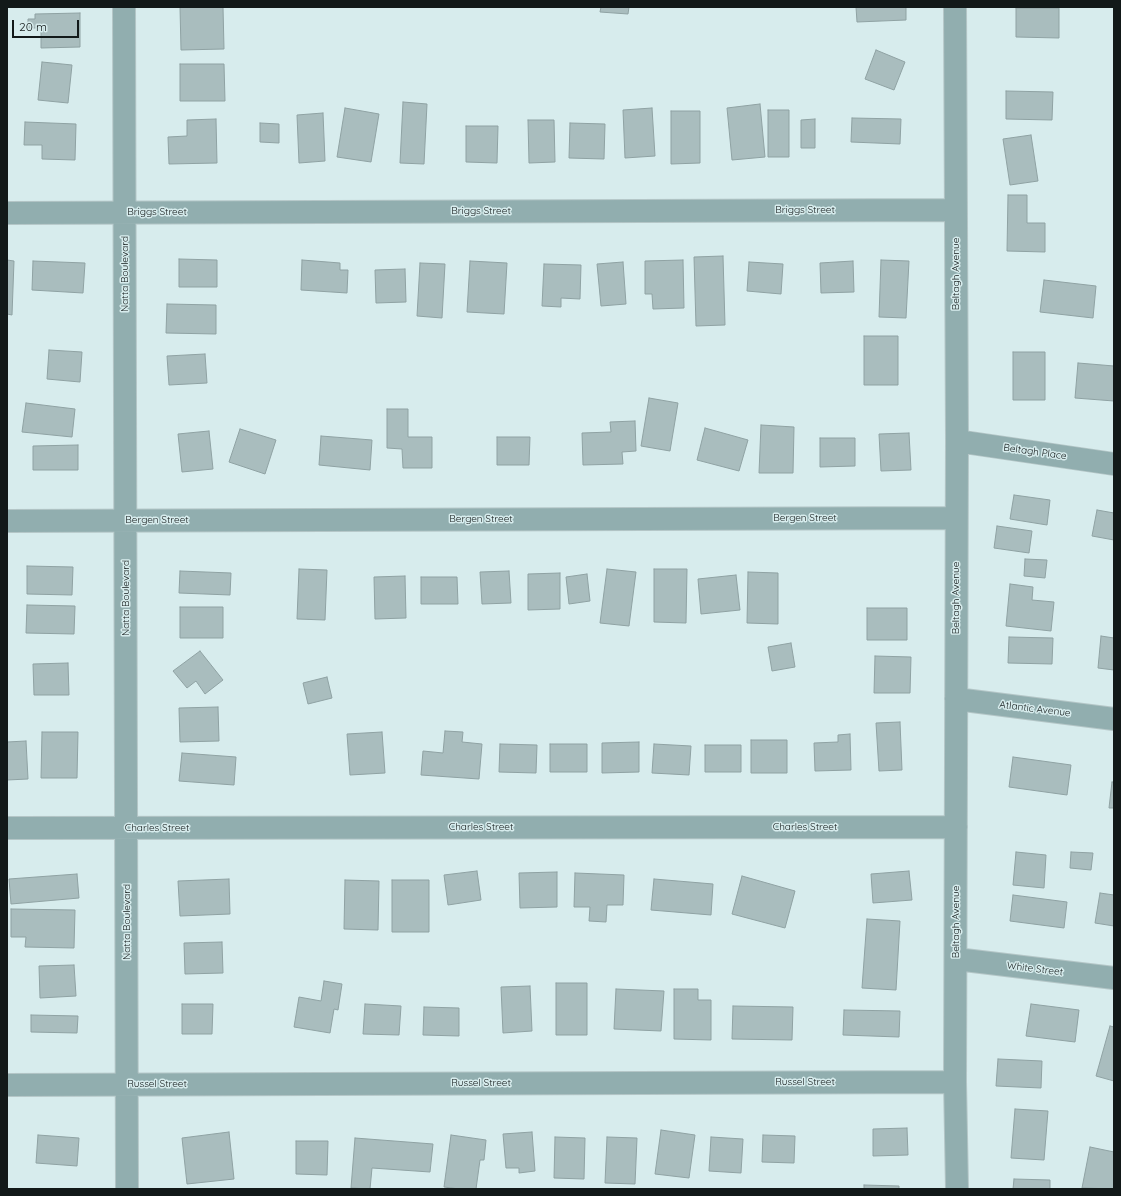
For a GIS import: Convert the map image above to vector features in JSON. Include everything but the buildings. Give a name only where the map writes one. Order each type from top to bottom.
[{"type":"street","name":"Natta Boulevard","points":[[124,7],[128,1084],[127,1189]]},
{"type":"street","name":"Beltagh Avenue","points":[[955,7],[957,441],[955,1082],[957,1189]]},
{"type":"street","name":"Briggs Street","points":[[7,213],[955,210]]},
{"type":"street","name":"Beltagh Place","points":[[957,441],[1114,464]]},
{"type":"street","name":"Bergen Street","points":[[7,521],[956,518]]},
{"type":"street","name":"Atlantic Avenue","points":[[956,699],[1114,719]]},
{"type":"street","name":"Charles Street","points":[[7,828],[956,827]]},
{"type":"street","name":"White Street","points":[[956,959],[1114,978]]},
{"type":"street","name":"Russel Street","points":[[7,1085],[955,1082]]}]
